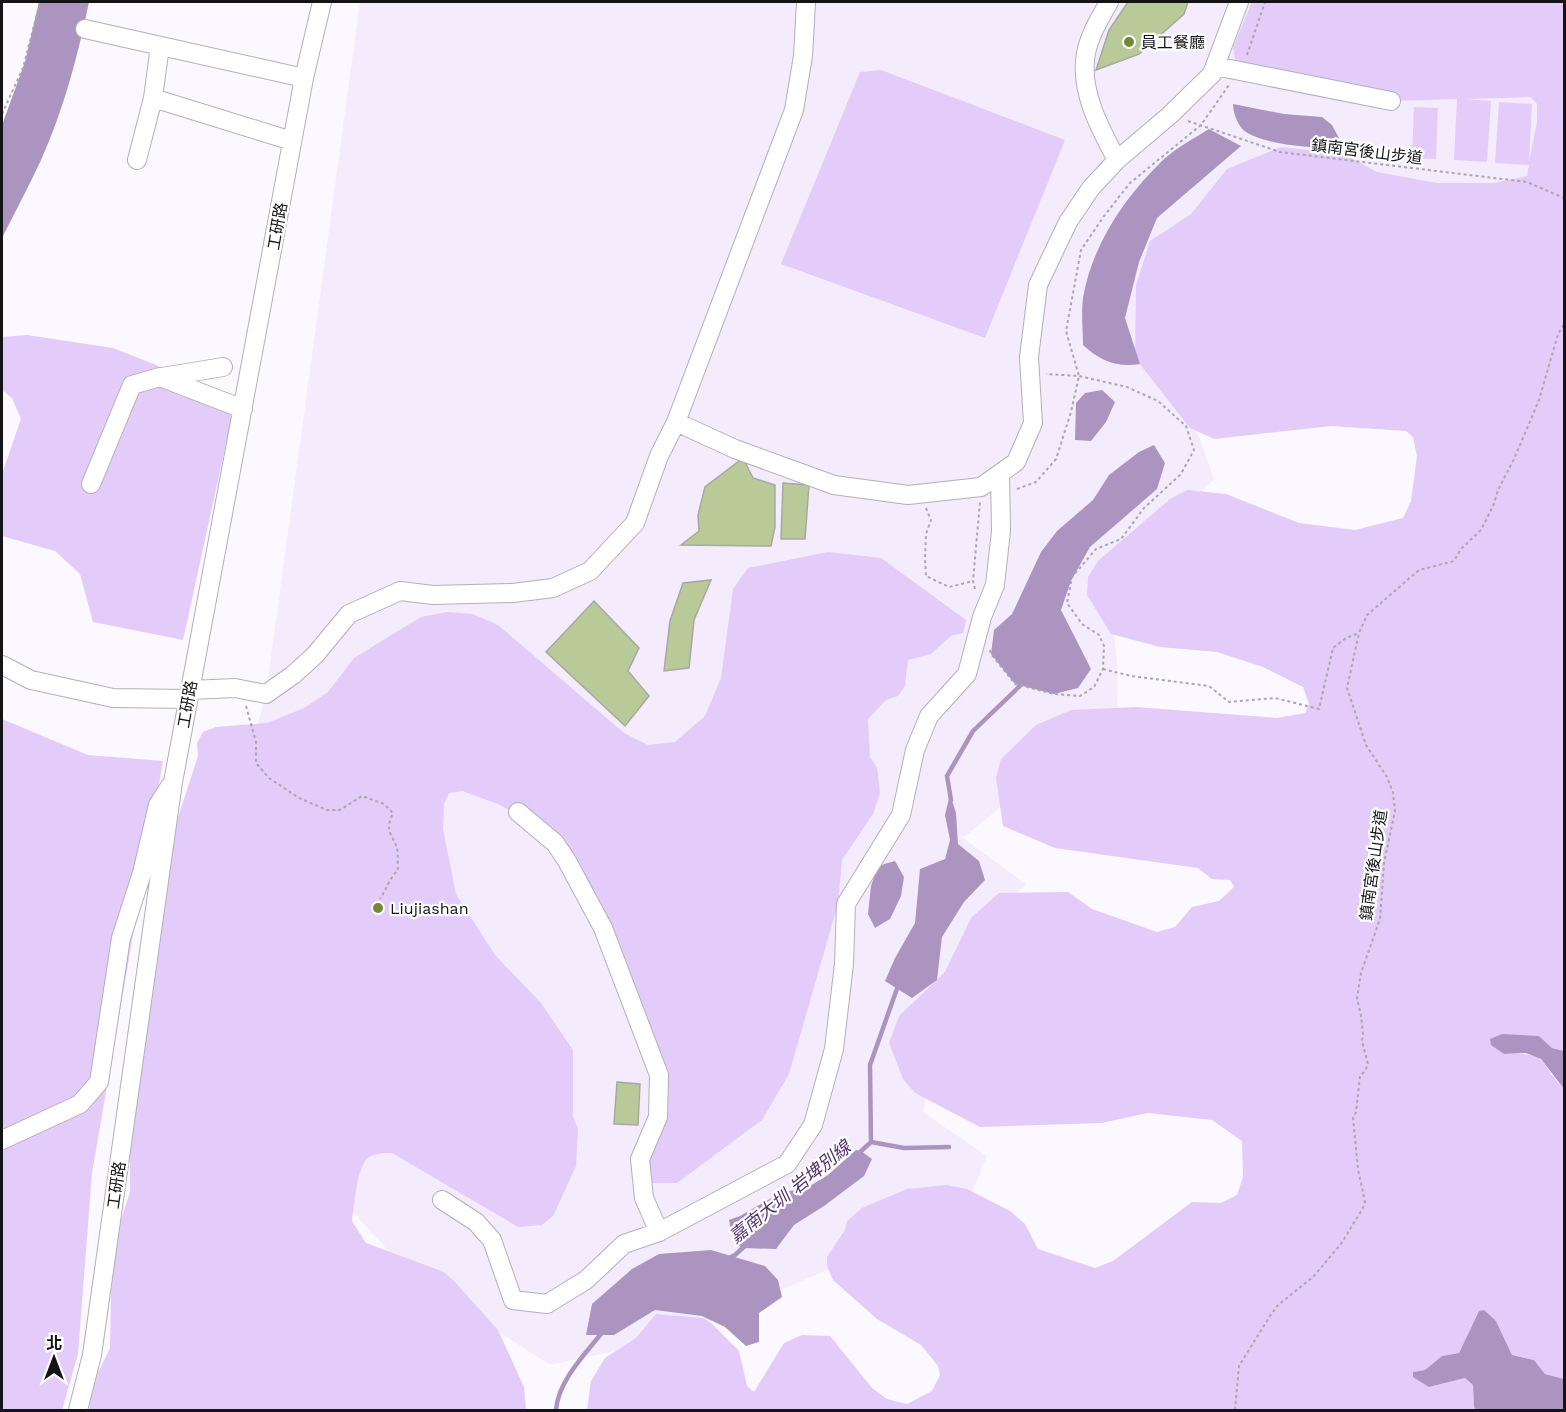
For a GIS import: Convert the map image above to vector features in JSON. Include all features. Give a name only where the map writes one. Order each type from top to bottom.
[{"type":"street","name":"工研路","points":[[78,1410],[92,1355],[173,782],[304,78],[322,2]]},
{"type":"street","points":[[2,665],[31,680],[113,698],[189,695],[235,688],[266,694],[293,675],[315,655],[349,614],[400,591],[433,595],[513,593],[553,588],[590,570],[635,523],[658,456],[676,422],[794,110],[803,56],[806,2]]},
{"type":"street","points":[[1109,2],[1095,27],[1086,54],[1085,86],[1102,133],[1117,160]]},
{"type":"street","points":[[676,422],[735,449],[834,485],[908,495],[981,487],[1000,474],[1016,462],[1033,423],[1029,357],[1038,285],[1068,222],[1091,188],[1117,160],[1170,115],[1212,74],[1239,2]]},
{"type":"street","points":[[85,29],[304,78]]},
{"type":"street","points":[[137,160],[153,98],[160,46]]},
{"type":"street","points":[[1215,66],[1391,101]]},
{"type":"street","points":[[153,98],[292,141]]},
{"type":"street","points":[[91,484],[132,385],[160,377],[223,368]]},
{"type":"street","points":[[160,377],[243,409]]},
{"type":"street","points":[[442,1200],[476,1222],[492,1240],[513,1300],[547,1304],[586,1280],[624,1244],[659,1232],[787,1164],[813,1125],[834,1049],[844,964],[846,904],[901,814],[915,750],[929,716],[967,674],[982,617],[995,585],[1001,531],[1000,474]]},
{"type":"street","points":[[2,1140],[80,1104],[99,1082],[121,938],[142,873],[158,805],[173,782]]},
{"type":"street","points":[[518,812],[555,843],[603,928],[659,1076],[658,1117],[640,1159],[644,1198],[659,1232]]},
{"type":"path","points":[[2,114],[23,68],[40,2]]},
{"type":"path","points":[[1000,496],[1036,482],[1056,459],[1079,376],[1066,331],[1081,250],[1130,183],[1201,125],[1249,51],[1265,2]]},
{"type":"path","name":"鎮南宮後山步道","points":[[1170,115],[1280,152],[1527,182],[1564,198]]},
{"type":"path","name":"鎮南宮後山步道","points":[[1235,1410],[1239,1366],[1270,1316],[1278,1305],[1313,1276],[1341,1244],[1365,1202],[1358,1169],[1353,1118],[1356,1112],[1360,1076],[1368,1064],[1362,1041],[1362,1016],[1357,998],[1361,972],[1380,919],[1384,863],[1395,811],[1393,793],[1387,777],[1366,745],[1347,688],[1359,633],[1367,615],[1390,594],[1419,570],[1454,561],[1461,549],[1481,530],[1539,400],[1558,334],[1564,324]]},
{"type":"path","points":[[1030,374],[1079,376],[1127,387],[1158,401],[1186,426],[1194,450],[1181,474],[1144,508],[1121,539],[1096,549],[1072,577],[1068,603],[1082,624],[1099,635],[1104,646],[1103,669],[1094,687],[1080,696]]},
{"type":"path","points":[[920,493],[930,520],[926,534],[926,576],[949,587],[973,580]]},
{"type":"path","points":[[1103,669],[1131,676],[1209,686],[1229,702],[1275,698],[1319,709],[1333,648],[1346,638],[1359,633]]},
{"type":"path","points":[[235,688],[245,705],[256,742],[256,763],[268,778],[299,798],[327,810],[340,810],[362,796],[384,804],[393,813],[388,825],[391,838],[396,846],[398,870],[392,875],[380,899]]},
{"type":"shaded area","points":[[360,2],[1280,2],[1559,97],[1521,200],[1196,428],[1214,479],[1110,583],[1118,676],[1117,713],[963,838],[1026,884],[953,955],[923,1112],[987,1156],[965,1209],[670,1339],[550,1365],[408,1273],[329,1185],[231,822],[266,694]]},
{"type":"shaded area","points":[[1252,2],[1564,2],[1564,1051],[1552,1048],[1539,1036],[1504,1054],[1537,1057],[1564,1089],[1564,1379],[1545,1374],[1534,1360],[1512,1355],[1496,1321],[1479,1311],[1459,1353],[1442,1356],[1425,1370],[1413,1372],[1429,1387],[1465,1378],[1473,1385],[1476,1410],[587,1410],[591,1381],[605,1358],[636,1338],[656,1314],[703,1318],[711,1323],[739,1351],[747,1386],[754,1392],[784,1343],[802,1335],[830,1336],[872,1388],[887,1399],[907,1404],[932,1391],[940,1375],[938,1366],[921,1345],[877,1319],[833,1280],[827,1266],[827,1257],[845,1230],[847,1221],[862,1208],[907,1189],[947,1185],[967,1189],[1010,1211],[1025,1224],[1038,1249],[1095,1268],[1113,1261],[1192,1202],[1221,1203],[1237,1195],[1243,1177],[1242,1141],[1212,1120],[1148,1113],[1101,1123],[980,1127],[915,1093],[903,1079],[889,1043],[899,1016],[945,972],[971,918],[999,893],[1068,892],[1092,909],[1157,932],[1175,927],[1192,907],[1219,901],[1234,887],[1230,880],[1212,879],[1198,868],[1055,848],[1003,826],[996,778],[1001,759],[1036,725],[1071,710],[1136,707],[1277,718],[1305,713],[1309,704],[1303,687],[1263,667],[1217,652],[1160,647],[1111,634],[1087,595],[1088,577],[1098,561],[1170,499],[1187,490],[1226,494],[1299,523],[1355,530],[1403,518],[1411,501],[1417,456],[1413,437],[1406,431],[1331,426],[1214,439],[1190,428],[1135,358],[1136,285],[1150,241],[1191,214],[1227,169],[1281,147],[1344,154],[1377,172],[1437,183],[1494,183],[1527,176],[1529,165],[1495,163],[1499,102],[1532,104],[1529,162],[1537,122],[1537,104],[1531,97],[1467,99],[1491,101],[1487,162],[1454,160],[1457,99],[1364,102],[1236,65],[1233,47]]},
{"type":"shaded area","points":[[881,70],[1065,140],[985,338],[781,264],[860,72]]},
{"type":"shaded area","points":[[1414,107],[1438,108],[1436,159],[1412,158]]},
{"type":"shaded area","points":[[27,335],[113,348],[156,365],[234,407],[183,640],[93,622],[80,574],[55,551],[2,536],[2,474],[21,419],[12,398],[2,390],[2,337]]},
{"type":"shaded area","points":[[828,552],[881,558],[966,620],[963,633],[951,636],[931,654],[908,660],[905,686],[898,696],[886,700],[868,719],[870,757],[877,768],[880,793],[873,814],[842,860],[838,904],[789,1074],[762,1120],[677,1183],[652,1183],[633,1166],[661,1101],[604,933],[560,853],[520,816],[498,804],[462,791],[449,793],[444,804],[443,829],[456,894],[495,955],[541,1003],[573,1050],[573,1116],[578,1129],[576,1166],[553,1216],[542,1225],[518,1227],[392,1153],[380,1153],[369,1157],[362,1168],[352,1221],[366,1243],[444,1272],[454,1281],[498,1330],[524,1387],[526,1410],[89,1410],[94,1381],[110,1348],[112,1247],[130,1192],[130,1130],[172,836],[198,756],[197,743],[203,732],[216,727],[267,723],[304,708],[328,692],[354,658],[421,617],[447,612],[473,614],[498,625],[624,733],[648,745],[675,742],[705,716],[721,678],[733,589],[748,568]]},
{"type":"shaded area","points":[[2,719],[88,755],[163,761],[92,1173],[78,1354],[62,1410],[2,1410]]},
{"type":"water","points":[[39,2],[89,2],[75,62],[57,121],[41,160],[2,238],[2,125],[25,62]]},
{"type":"water","points":[[1233,104],[1284,114],[1322,117],[1332,125],[1339,138],[1333,149],[1288,145],[1265,140],[1243,130],[1236,120]]},
{"type":"water","points":[[1209,129],[1241,146],[1157,218],[1139,262],[1125,318],[1140,364],[1124,365],[1103,359],[1083,345],[1082,316],[1087,278],[1102,241],[1135,190],[1163,160]]},
{"type":"water","points":[[1102,390],[1115,402],[1106,422],[1091,441],[1075,440],[1076,403],[1085,393]]},
{"type":"water","points":[[1154,445],[1165,463],[1157,489],[1090,547],[1071,581],[1061,610],[1091,669],[1078,688],[1054,694],[1015,684],[991,654],[994,630],[1012,614],[1041,552],[1057,531],[1093,500],[1109,475],[1139,452]]},
{"type":"water","points":[[950,794],[956,813],[958,844],[979,861],[985,880],[964,902],[942,937],[937,980],[912,998],[885,981],[915,923],[920,869],[945,859],[950,840],[945,815]]},
{"type":"water","points":[[895,861],[904,877],[901,896],[890,919],[875,928],[868,914],[871,886],[877,869]]},
{"type":"water","points":[[1502,1034],[1539,1036],[1552,1048],[1564,1051],[1564,1089],[1541,1059],[1526,1053],[1504,1054],[1491,1045],[1490,1039]]},
{"type":"water","points":[[856,1150],[872,1159],[864,1176],[794,1225],[776,1249],[742,1248],[734,1242],[729,1220],[782,1192],[805,1189],[828,1175]]},
{"type":"water","points":[[711,1250],[765,1266],[778,1280],[782,1297],[759,1313],[759,1342],[746,1346],[725,1327],[702,1316],[655,1310],[614,1335],[586,1335],[592,1304],[632,1269],[659,1254]]},
{"type":"water","points":[[1484,1310],[1496,1321],[1512,1355],[1534,1360],[1545,1374],[1564,1379],[1564,1410],[1476,1410],[1473,1385],[1465,1378],[1429,1387],[1413,1377],[1413,1372],[1425,1370],[1442,1356],[1459,1353],[1479,1311]]},
{"type":"building","name":"員工餐廳","points":[[1128,2],[1188,2],[1184,14],[1139,54],[1096,70],[1109,30]]},
{"type":"building","points":[[743,458],[753,478],[775,485],[775,527],[771,546],[681,545],[699,531],[698,515],[705,487]]},
{"type":"building","points":[[783,483],[809,485],[805,539],[781,539]]},
{"type":"building","points":[[711,580],[694,620],[689,668],[664,671],[670,621],[683,583]]},
{"type":"building","points":[[594,601],[639,648],[628,671],[649,696],[625,726],[546,652]]},
{"type":"building","points":[[617,1082],[640,1084],[638,1125],[614,1124]]},
{"type":"waterway","name":"嘉南大圳 岩埤別線","points":[[951,800],[947,776],[973,731],[1024,682]]},
{"type":"waterway","name":"嘉南大圳 岩埤別線","points":[[859,1153],[871,1142],[870,1065],[899,983]]},
{"type":"waterway","points":[[871,1142],[904,1148],[949,1147]]},
{"type":"waterway","name":"嘉南大圳 岩埤別線","points":[[729,1258],[746,1245]]},
{"type":"waterway","name":"嘉南大圳 岩埤別線","points":[[556,1410],[566,1379],[601,1334]]},
{"type":"place","name":"員工餐廳","points":[[1129,42]]},
{"type":"place","name":"Liujiashan","points":[[378,908]]}]
